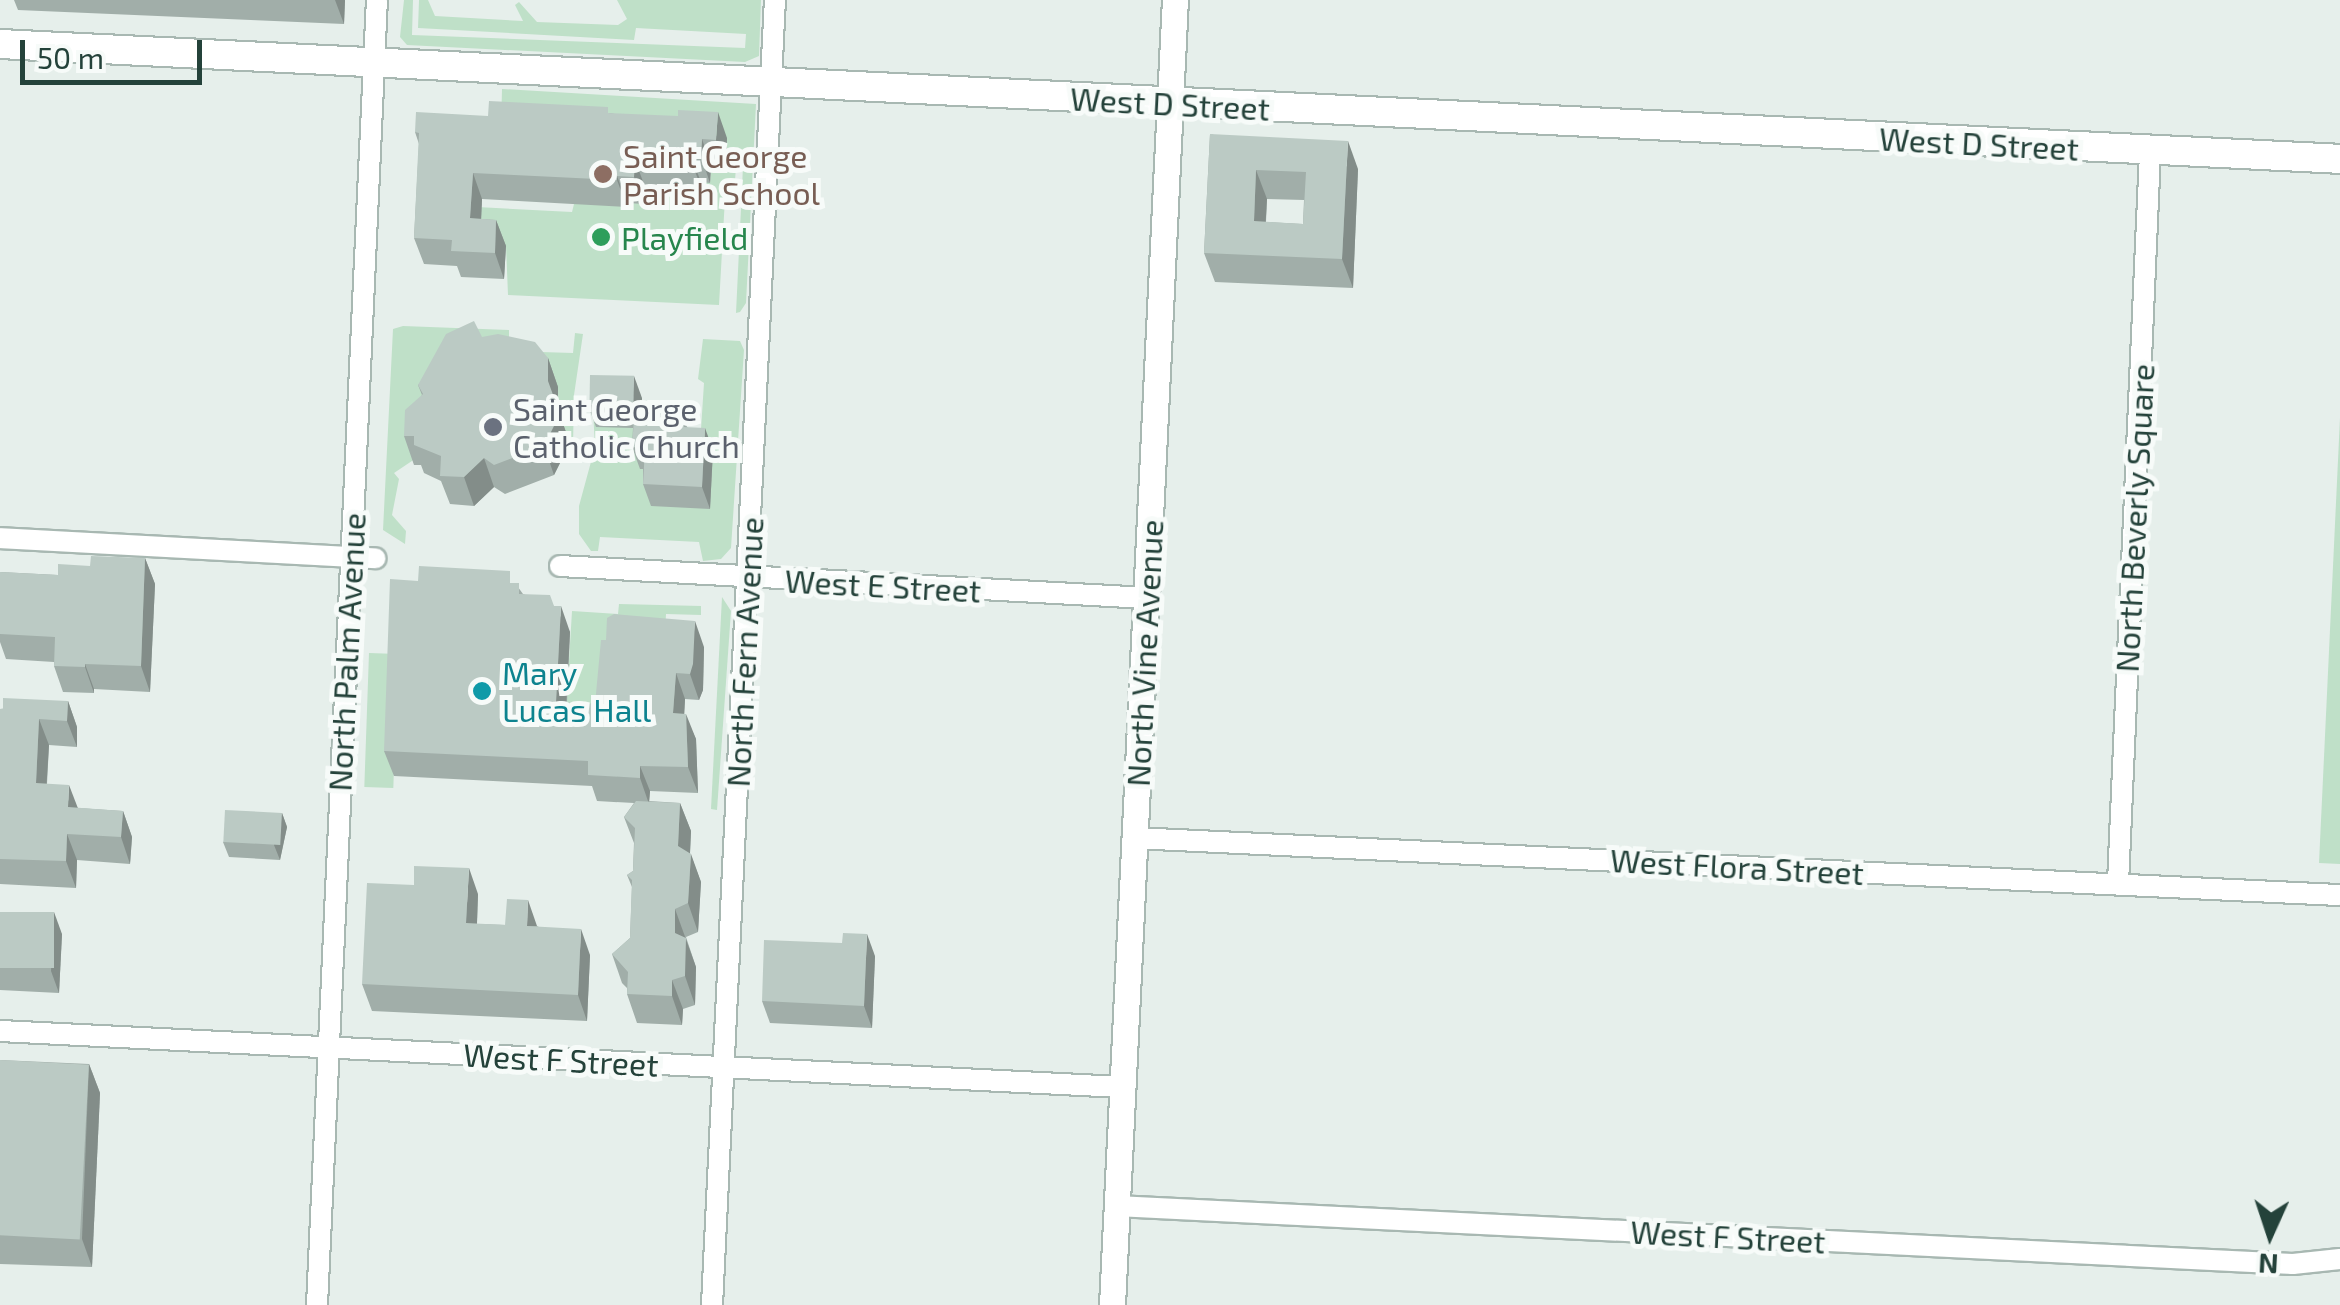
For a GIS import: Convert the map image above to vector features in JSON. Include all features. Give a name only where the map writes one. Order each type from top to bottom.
[{"type":"main road","name":"West D Street","points":[[0,44],[2340,159]]},
{"type":"street","name":"North Palm Avenue","points":[[317,1305],[377,0]]},
{"type":"street","name":"North Fern Avenue","points":[[712,1305],[776,0]]},
{"type":"street","name":"North Vine Avenue","points":[[1112,1305],[1175,0]]},
{"type":"street","name":"North Beverly Square","points":[[2118,884],[2150,152]]},
{"type":"street","points":[[0,538],[375,558]]},
{"type":"street","name":"West E Street","points":[[560,566],[1147,598]]},
{"type":"street","name":"West Flora Street","points":[[1134,838],[2340,895]]},
{"type":"street","name":"West F Street","points":[[0,1031],[1122,1087]]},
{"type":"street","name":"West F Street","points":[[1116,1206],[2293,1264],[2340,1259]]},
{"type":"green space","points":[[404,0],[413,0],[412,35],[745,48],[746,34],[636,28],[634,40],[418,28],[419,0],[428,0],[435,16],[523,21],[515,5],[519,2],[537,22],[618,25],[627,19],[617,0],[761,0],[759,56],[745,62],[407,45],[400,37]]},
{"type":"green space","name":"Playfield","points":[[502,89],[756,104],[746,303],[740,312],[736,313],[743,166],[736,167],[734,194],[725,198],[719,305],[508,295],[506,246],[480,245],[477,207],[572,212],[574,204],[644,203],[645,187],[700,187],[701,182],[710,182],[711,165],[726,165],[727,139],[501,128]]},
{"type":"green space","points":[[403,326],[509,330],[509,351],[573,353],[575,333],[583,334],[574,395],[573,446],[555,437],[558,387],[546,371],[394,473],[399,479],[392,515],[406,531],[405,544],[383,530],[393,329]]},
{"type":"green space","points":[[703,339],[740,341],[744,350],[731,548],[721,559],[703,561],[699,542],[600,537],[598,551],[591,551],[579,534],[579,506],[595,447],[593,410],[598,397],[642,399],[641,425],[701,429],[704,383],[698,379]]},
{"type":"green space","points":[[2340,418],[2340,864],[2319,863]]},
{"type":"green space","points":[[722,597],[731,611],[717,810],[711,809]]},
{"type":"green space","points":[[619,604],[701,606],[701,615],[666,614],[662,691],[565,728],[572,611],[618,614]]},
{"type":"green space","points":[[369,653],[398,654],[393,788],[364,787]]},
{"type":"building","points":[[489,101],[608,107],[608,113],[678,116],[678,110],[718,112],[716,140],[702,139],[701,156],[691,156],[691,161],[635,160],[634,177],[617,176],[617,180],[473,173],[470,218],[496,220],[495,253],[451,251],[452,240],[414,238],[419,133],[415,132],[416,112],[488,116]]},
{"type":"building","points":[[1210,134],[1348,141],[1342,259],[1204,253]],"holes":[[[1256,170],[1306,172],[1303,224],[1254,221]]]},
{"type":"building","name":"Saint George Catholic Church","points":[[474,321],[482,337],[498,334],[535,342],[548,358],[548,381],[560,414],[544,446],[494,465],[484,458],[464,477],[440,476],[441,456],[414,445],[414,436],[404,436],[405,410],[423,394],[418,385],[446,334]]},
{"type":"building","points":[[590,375],[634,376],[633,406],[589,405]]},
{"type":"building","points":[[635,404],[667,406],[666,417],[684,418],[684,427],[705,428],[702,487],[643,484],[645,448],[632,447]]},
{"type":"building","points":[[91,556],[145,558],[141,666],[54,666],[55,637],[0,634],[0,572],[58,575],[58,564],[90,566]]},
{"type":"building","points":[[419,566],[510,571],[510,583],[519,583],[519,594],[550,595],[554,606],[561,606],[556,702],[595,704],[607,618],[614,614],[695,621],[693,664],[690,674],[676,673],[673,713],[686,714],[688,767],[640,766],[640,778],[588,775],[588,761],[384,751],[390,579],[418,581]]},
{"type":"building","points":[[3,698],[68,701],[67,721],[39,719],[36,783],[69,785],[68,807],[123,811],[121,837],[67,834],[66,861],[0,859]]},
{"type":"building","points":[[636,801],[680,803],[678,846],[691,854],[688,903],[675,909],[675,933],[686,938],[685,976],[672,980],[672,996],[627,994],[628,972],[612,954],[630,938],[632,880],[627,875],[633,871],[635,828],[624,817]]},
{"type":"building","points":[[225,810],[282,813],[280,845],[223,842]]},
{"type":"building","points":[[414,866],[469,868],[466,923],[505,925],[507,899],[528,900],[527,926],[581,929],[578,995],[362,984],[367,883],[414,885]]},
{"type":"building","points":[[0,912],[54,912],[54,968],[0,968]]},
{"type":"building","points":[[843,933],[867,934],[864,1006],[762,1001],[764,940],[842,943]]},
{"type":"building","points":[[0,1060],[89,1065],[80,1239],[0,1235]]},
{"type":"place","name":"Saint George Parish School","points":[[603,174]]},
{"type":"place","name":"Playfield","points":[[601,237]]},
{"type":"place","name":"Saint George Catholic Church","points":[[493,427]]},
{"type":"place","name":"Mary Lucas Hall","points":[[482,691]]}]
